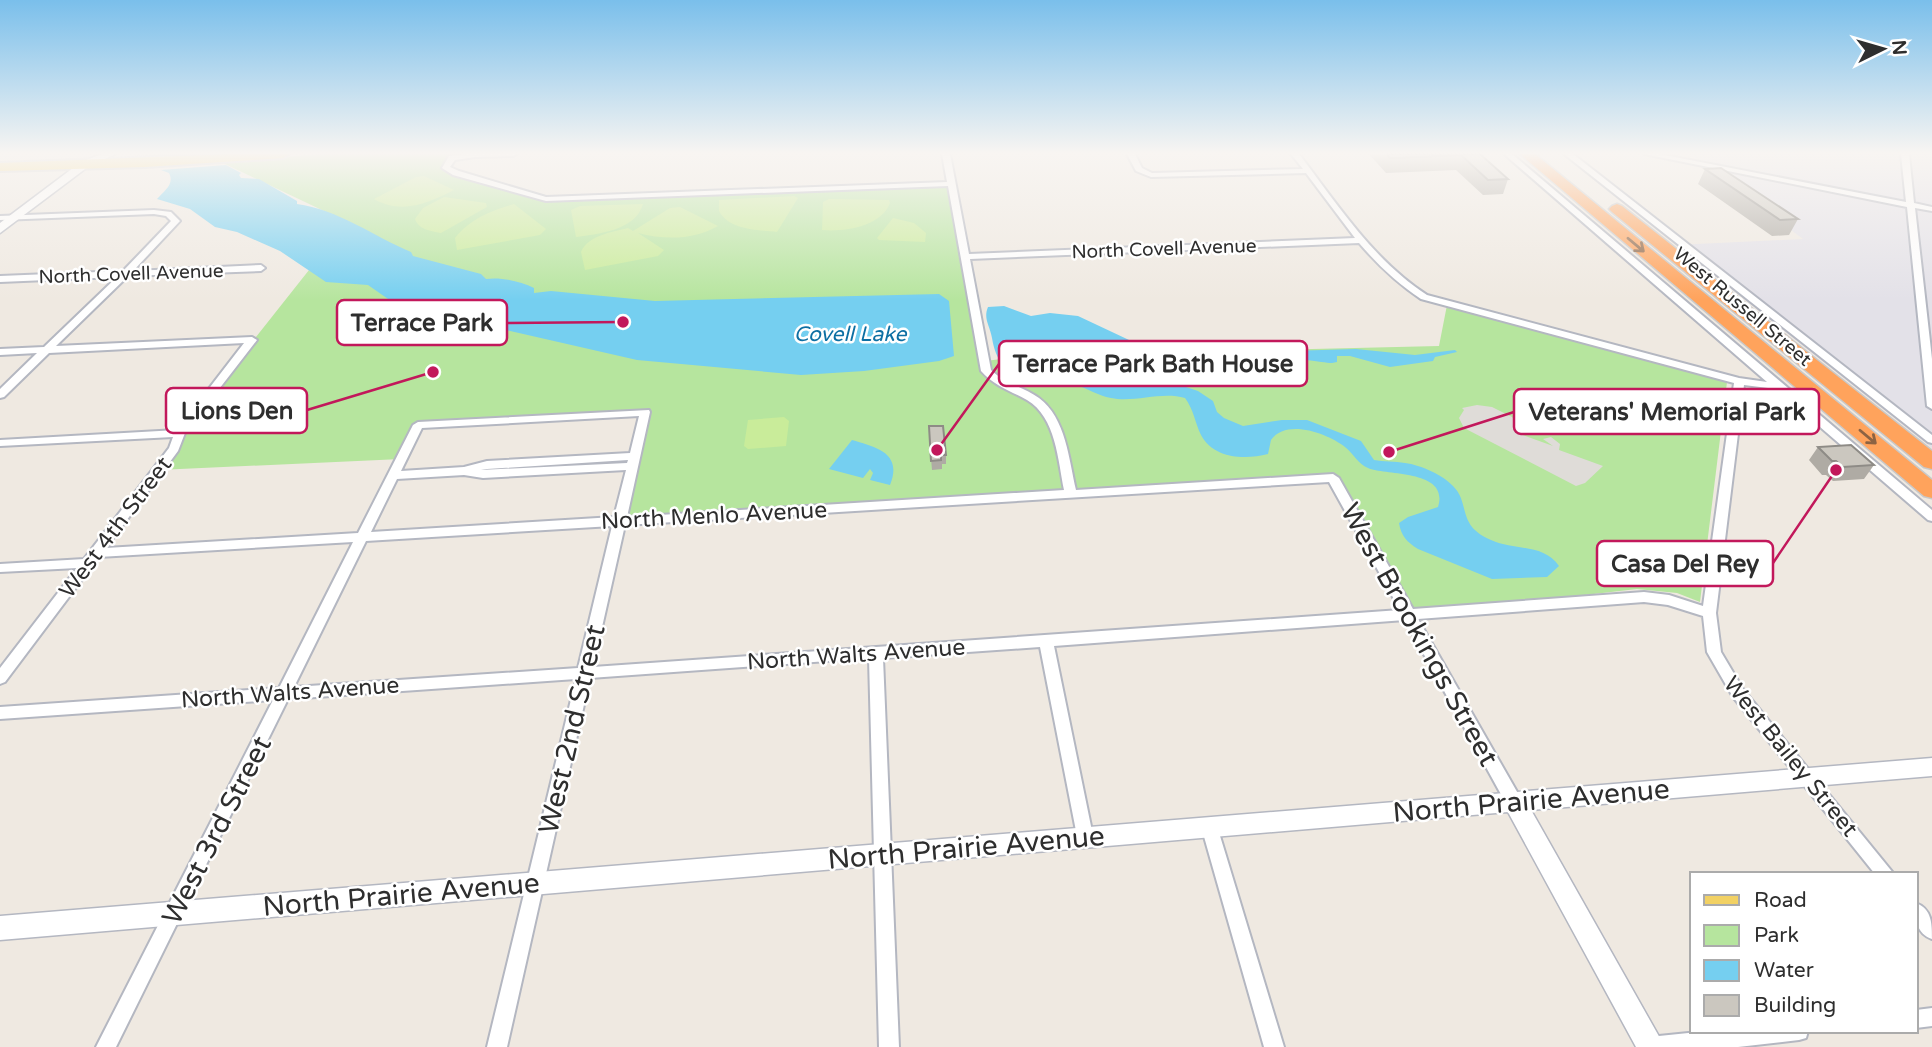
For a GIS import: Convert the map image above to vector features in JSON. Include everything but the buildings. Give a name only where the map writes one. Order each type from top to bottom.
[{"type":"highway","name":"West Russell Street","points":[[1586,203],[1932,491]]},
{"type":"highway","name":"West Russell Street","points":[[1609,203],[1932,462]]},
{"type":"highway","points":[[1754,342],[1785,376],[1786,380],[1777,386]]},
{"type":"highway","points":[[1777,386],[1816,399],[1843,416]]},
{"type":"street","points":[[0,229],[34,203]]},
{"type":"street","points":[[955,203],[986,370],[1001,384],[1035,400],[1048,412],[1071,494]]},
{"type":"street","points":[[1333,203],[1394,277],[1430,299],[1739,381],[1777,386]]},
{"type":"street","name":"West Russell Street","points":[[1564,203],[1932,517]]},
{"type":"street","name":"West Russell Street","points":[[1630,203],[1926,432],[1932,440]]},
{"type":"street","points":[[1901,203],[1932,209]]},
{"type":"street","points":[[1912,205],[1932,406]]},
{"type":"street","points":[[0,218],[148,212],[176,218],[175,224],[0,395]]},
{"type":"street","points":[[1627,217],[1647,216]]},
{"type":"street","name":"North Covell Avenue","points":[[965,257],[1363,240]]},
{"type":"street","name":"North Covell Avenue","points":[[0,279],[261,268]]},
{"type":"street","name":"West 4th Street","points":[[0,678],[174,449],[180,433],[252,340],[47,349]]},
{"type":"street","points":[[0,352],[47,349]]},
{"type":"street","name":"West Bailey Street","points":[[1739,381],[1709,613],[1714,652],[1723,671],[1884,872]]},
{"type":"street","name":"West 3rd Street","points":[[106,1047],[418,425],[645,412]]},
{"type":"street","name":"West 2nd Street","points":[[497,1047],[645,412]]},
{"type":"street","points":[[1926,432],[1932,424]]},
{"type":"street","points":[[0,443],[180,433]]},
{"type":"street","points":[[394,475],[464,471],[482,474],[634,461]]},
{"type":"street","name":"North Menlo Avenue","points":[[0,568],[363,536],[1333,478]]},
{"type":"street","name":"West Brookings Street","points":[[1333,478],[1650,1047]]},
{"type":"street","name":"North Walts Avenue","points":[[0,713],[1644,597],[1669,600],[1709,613]]},
{"type":"street","points":[[1046,641],[1085,836]]},
{"type":"street","points":[[876,653],[888,1047]]},
{"type":"street","name":"North Prairie Avenue","points":[[0,928],[1932,767]]},
{"type":"street","points":[[1209,826],[1274,1047]]},
{"type":"street","points":[[1918,914],[1932,931]]},
{"type":"street","points":[[1650,1047],[1780,1033]]},
{"type":"shaded area","points":[[1755,203],[1932,203],[1932,448],[1676,245],[1803,239]]},
{"type":"shaded area","points":[[1477,405],[1492,407],[1512,417],[1519,425],[1520,434],[1553,446],[1543,439],[1551,437],[1560,444],[1559,450],[1603,466],[1585,483],[1576,486],[1464,428],[1459,418],[1464,410],[1462,408]]},
{"type":"green space","points":[[307,203],[956,203],[985,361],[1025,356],[1439,346],[1447,305],[1727,382],[1700,602],[1677,593],[1637,589],[1410,615],[1333,478],[620,520],[645,413],[419,425],[401,459],[158,470],[180,433],[347,222]]},
{"type":"green space","points":[[382,203],[425,203],[405,207]]},
{"type":"green space","points":[[433,203],[485,203],[487,207],[441,233],[419,226],[415,219],[423,208]]},
{"type":"green space","points":[[719,203],[795,203],[777,232],[737,225],[719,211]]},
{"type":"green space","points":[[823,203],[890,203],[879,218],[870,223],[851,229],[822,230]]},
{"type":"green space","points":[[514,204],[546,229],[540,235],[457,250],[455,238],[468,225],[489,213]]},
{"type":"green space","points":[[643,204],[633,220],[625,225],[576,237],[571,210],[580,206]]},
{"type":"green space","points":[[680,207],[718,226],[699,234],[679,237],[638,233],[664,250],[658,256],[585,270],[581,252],[589,242],[615,231],[628,228],[633,231],[670,208]]},
{"type":"green space","points":[[893,218],[914,223],[926,233],[925,242],[879,240],[877,238]]},
{"type":"green space","points":[[784,417],[789,421],[786,446],[748,449],[744,446],[748,420]]},
{"type":"water","name":"Covell Lake","points":[[170,203],[297,203],[341,217],[411,252],[413,256],[481,274],[486,279],[523,283],[534,288],[534,293],[551,291],[655,301],[939,294],[949,301],[954,356],[939,361],[864,371],[801,375],[637,360],[409,308],[391,301],[368,285],[326,282],[280,251],[237,232],[215,227],[190,209]]},
{"type":"water","points":[[1004,306],[1031,316],[1050,313],[1078,316],[1178,363],[1183,363],[1193,352],[1215,347],[1289,351],[1356,349],[1415,355],[1455,350],[1457,352],[1435,357],[1433,361],[1390,367],[1350,356],[1337,356],[1337,362],[1332,363],[1256,355],[1214,356],[1199,361],[1191,370],[1180,372],[1186,387],[1213,401],[1217,412],[1224,418],[1243,426],[1282,420],[1307,420],[1361,441],[1374,460],[1401,462],[1431,471],[1449,482],[1458,493],[1468,521],[1480,534],[1500,543],[1545,554],[1559,566],[1547,577],[1492,579],[1418,549],[1405,538],[1399,523],[1408,517],[1438,507],[1439,495],[1435,486],[1414,476],[1368,468],[1345,447],[1318,433],[1287,430],[1278,433],[1271,440],[1268,454],[1231,456],[1207,443],[1185,398],[1111,398],[1075,385],[1034,380],[1012,373],[996,354],[987,319],[988,307]]},
{"type":"water","points":[[852,440],[885,453],[893,465],[890,485],[870,480],[873,473],[870,469],[863,478],[829,469]]},
{"type":"place","name":"Terrace Park","points":[[623,322]]},
{"type":"place","name":"Lions Den","points":[[433,372]]},
{"type":"place","name":"Terrace Park Bath House","points":[[937,450]]},
{"type":"place","name":"Veterans' Memorial Park","points":[[1389,452]]},
{"type":"place","name":"Casa Del Rey","points":[[1836,470]]}]
